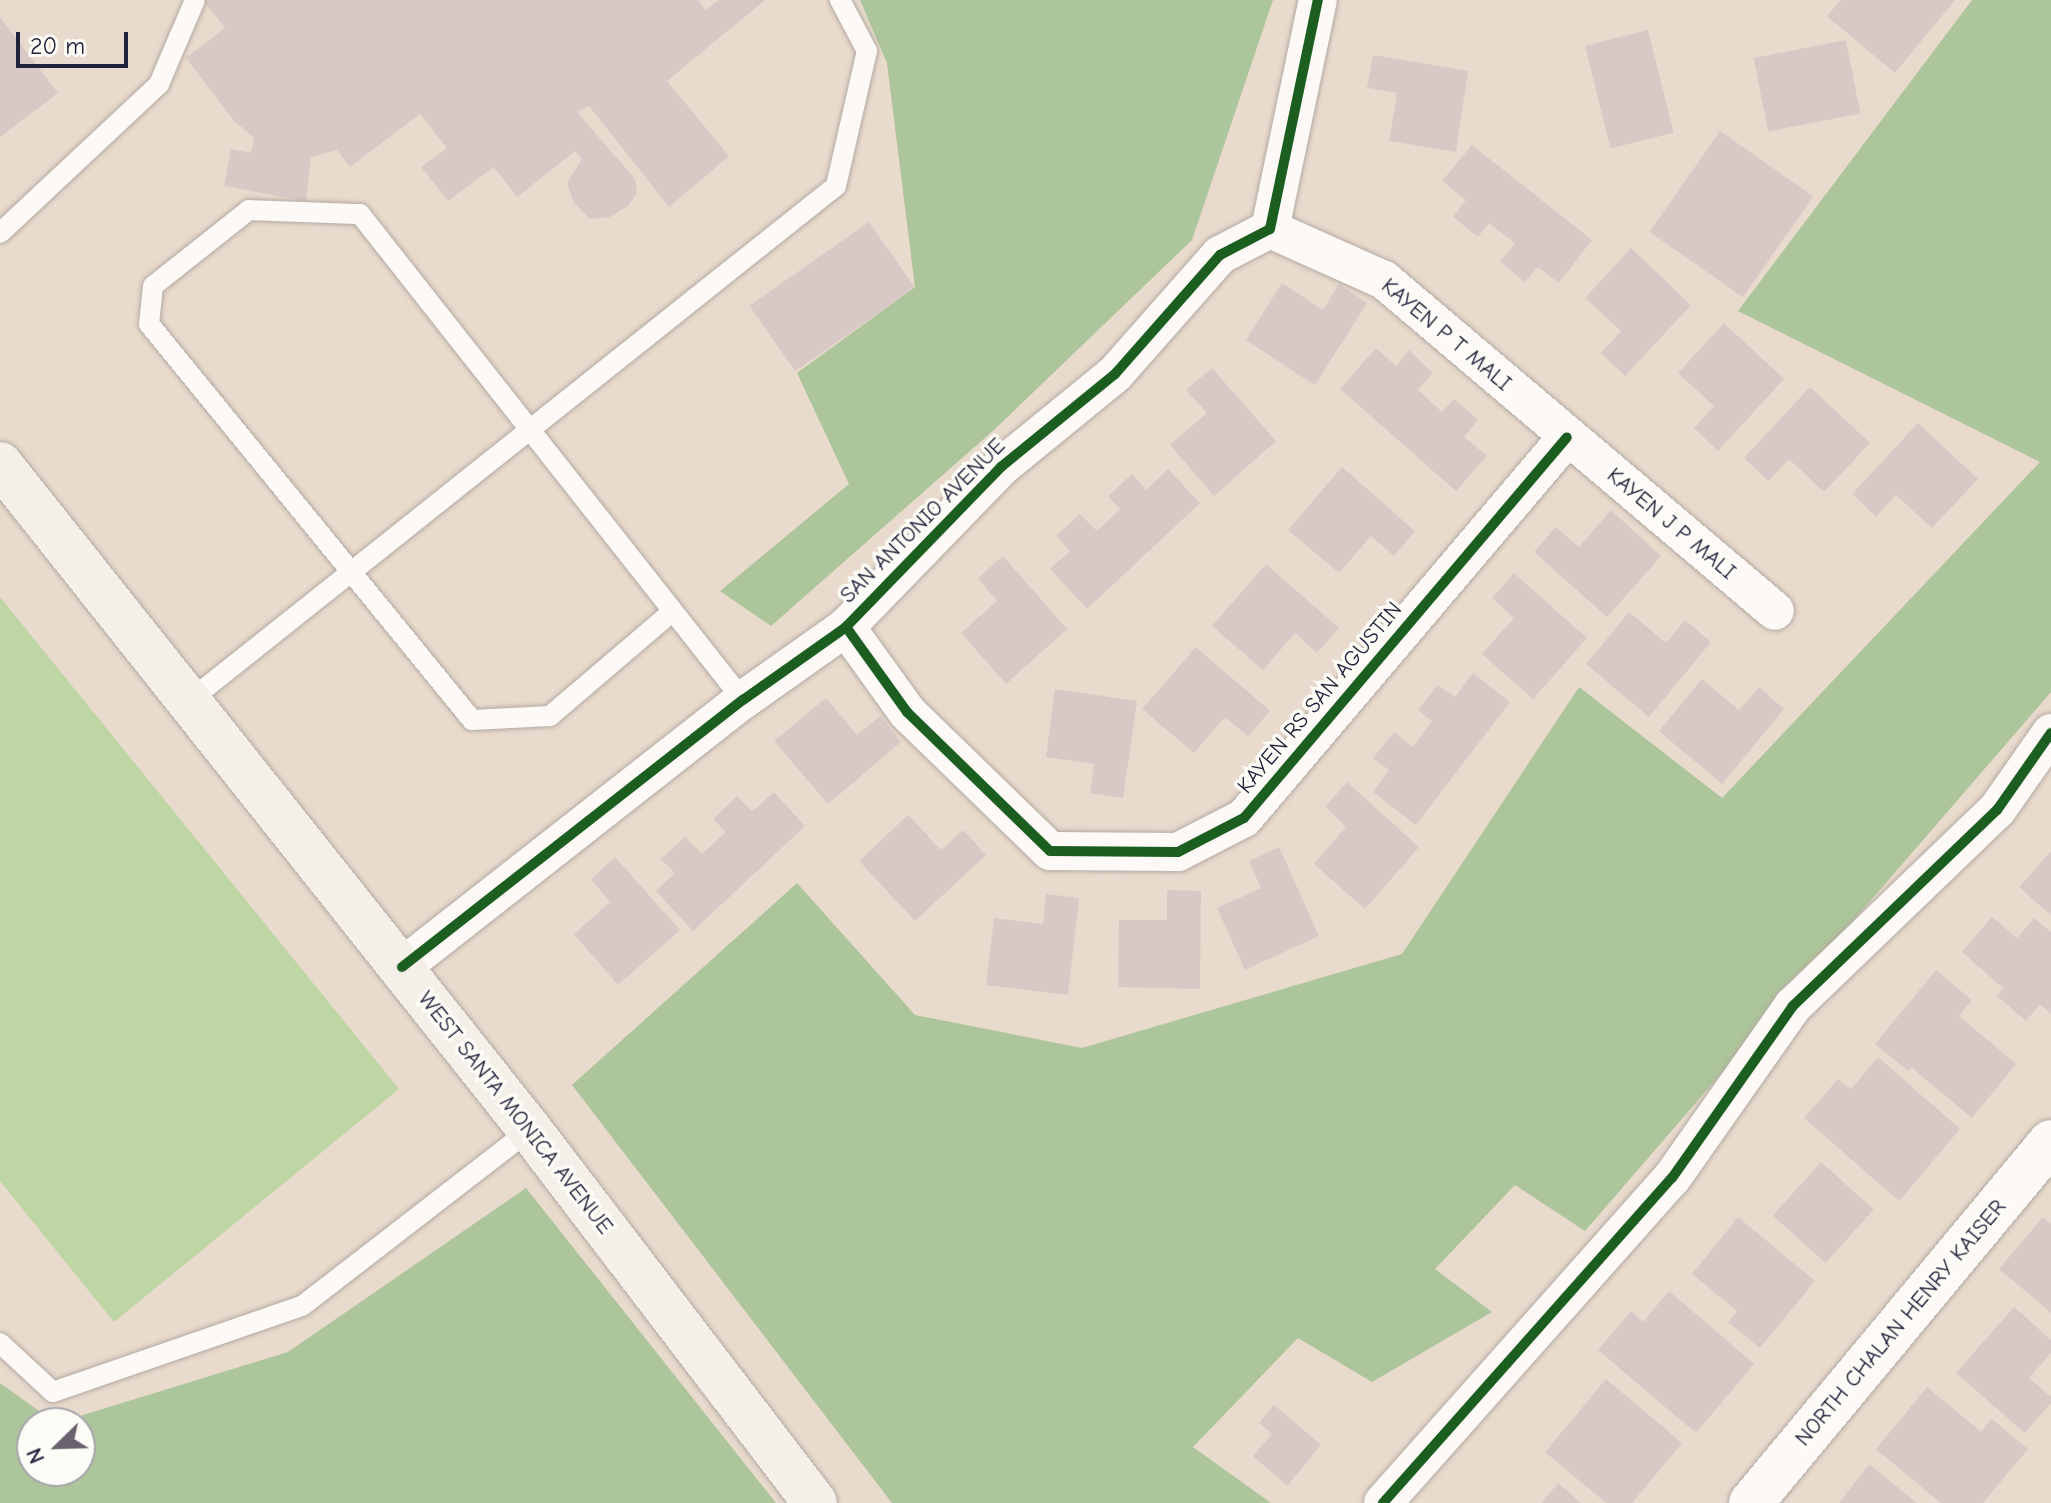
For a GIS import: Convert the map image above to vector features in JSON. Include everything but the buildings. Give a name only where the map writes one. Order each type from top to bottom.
[{"type":"main road","name":"WEST SANTA MONICA AVENUE","points":[[0,464],[530,1130],[815,1503]]},
{"type":"street","points":[[1270,229],[1318,0]]},
{"type":"street","name":"KAYEN P T MALI","points":[[1270,229],[1384,280],[1567,437]]},
{"type":"street","name":"SAN ANTONIO AVENUE","points":[[402,967],[743,700],[846,627],[1001,467],[1115,374],[1220,255],[1270,229]]},
{"type":"street","name":"KAYEN J P MALI","points":[[1567,437],[1775,611]]},
{"type":"street","name":"KAYEN RS SAN AGUSTIN","points":[[846,627],[907,712],[1050,851],[1178,852],[1244,818],[1567,437]]},
{"type":"street","points":[[1383,1503],[1672,1178],[1793,1006],[1997,810],[2051,733]]},
{"type":"street","name":"NORTH CHALAN HENRY KAISER","points":[[1751,1503],[2051,1142]]},
{"type":"lane","points":[[0,233],[159,84],[195,0]]},
{"type":"lane","points":[[189,701],[836,186],[867,51],[840,0]]},
{"type":"lane","points":[[673,611],[550,716],[472,720],[149,324],[153,286],[249,210],[360,214],[530,430],[673,611],[743,700]]},
{"type":"lane","points":[[0,1343],[53,1392],[302,1306],[530,1130]]},
{"type":"green space","points":[[860,0],[1273,0],[1192,240],[995,429],[771,626],[720,591],[849,484],[797,373],[915,287],[887,63]]},
{"type":"green space","points":[[1972,0],[2051,0],[2051,692],[1585,1231],[1515,1185],[1435,1269],[1492,1312],[1372,1382],[1298,1338],[1193,1447],[1271,1503],[892,1503],[572,1085],[797,883],[915,1015],[1082,1048],[1402,954],[1579,687],[1722,798],[2040,462],[1738,311]]},
{"type":"green space","points":[[0,597],[399,1089],[114,1322],[0,1181]]},
{"type":"green space","points":[[526,1188],[776,1503],[0,1503],[0,1383],[34,1407],[16,1407],[16,1487],[96,1487],[96,1411],[288,1352]]},
{"type":"cycle path","points":[[402,967],[743,700],[846,627],[1001,467],[1115,374],[1220,255],[1270,229],[1318,0]]},
{"type":"cycle path","points":[[846,627],[907,712],[1050,851],[1178,852],[1244,818],[1567,437]]},
{"type":"cycle path","points":[[1383,1503],[1672,1178],[1793,1006],[1997,810],[2051,733]]}]
